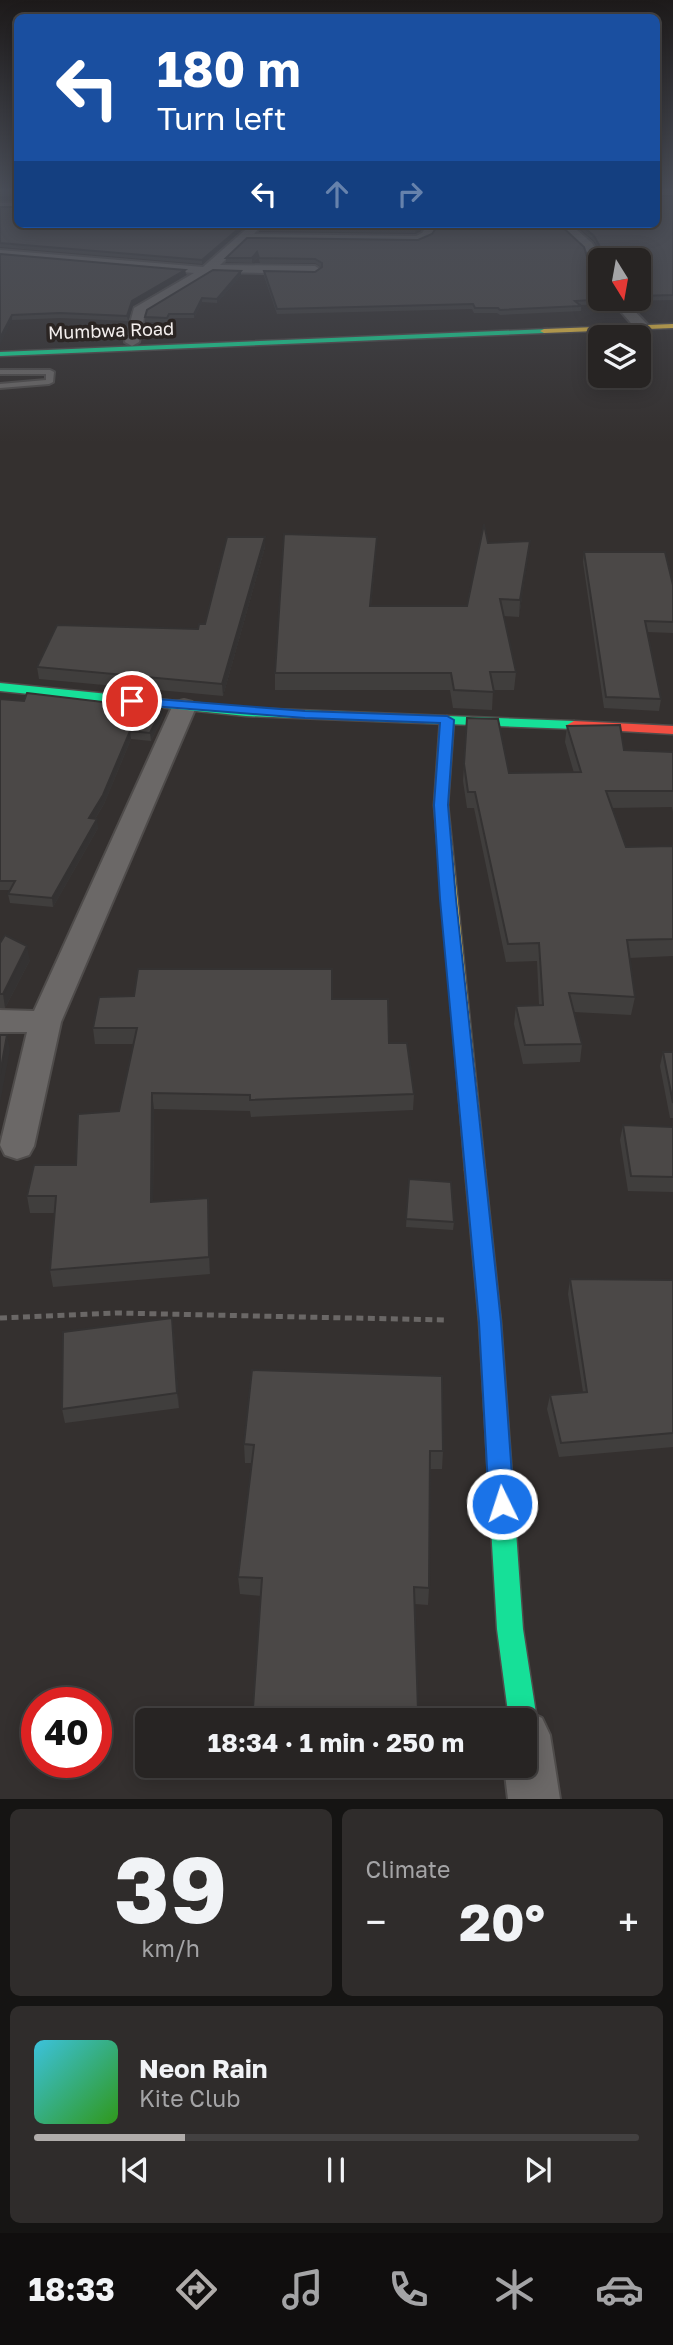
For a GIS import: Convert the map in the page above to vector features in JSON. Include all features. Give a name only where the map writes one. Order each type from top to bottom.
[{"type":"main road","name":"Mumbwa Road","points":[[651,327],[673,326]]},
{"type":"main road","name":"Mumbwa Road","points":[[0,354],[588,329]]},
{"type":"main road","name":"Mumbwa Road","points":[[0,347],[280,337],[349,338]]},
{"type":"main road","points":[[0,687],[184,707],[673,730]]},
{"type":"main road","points":[[447,720],[441,805],[448,899],[490,1322],[510,1629],[521,1708]]},
{"type":"street","points":[[132,342],[139,312],[198,275]]},
{"type":"street","points":[[628,312],[640,325]]},
{"type":"street","points":[[17,1146],[45,1022],[184,707]]},
{"type":"street","points":[[0,1021],[45,1022]]},
{"type":"street","points":[[531,1778],[534,1799]]},
{"type":"lane","points":[[0,372],[50,372],[49,382],[0,386]]},
{"type":"path","points":[[0,1318],[117,1313],[490,1322]]},
{"type":"building","points":[[0,275],[177,275],[132,301],[127,316],[60,313],[12,315],[0,338]]},
{"type":"building","points":[[205,275],[238,275],[217,299],[202,298],[194,314],[169,314],[167,318],[145,317],[147,310]]},
{"type":"building","points":[[265,275],[588,275],[588,300],[575,301],[581,306],[500,310],[475,308],[473,304],[277,309]]},
{"type":"building","points":[[651,275],[673,275],[673,295],[651,296]]},
{"type":"building","points":[[484,524],[488,543],[530,541],[520,600],[500,599],[516,672],[490,672],[494,692],[454,690],[451,673],[275,673],[284,534],[377,537],[370,606],[467,606]]},
{"type":"building","points":[[227,537],[265,537],[222,684],[37,667],[57,625],[198,629],[199,624],[205,624]]},
{"type":"building","points":[[584,552],[665,552],[673,585],[673,622],[645,621],[661,699],[606,697]]},
{"type":"building","points":[[27,693],[162,709],[150,733],[130,731],[103,795],[89,818],[97,819],[52,898],[8,894],[15,881],[0,881],[0,699],[24,701]]},
{"type":"building","points":[[467,718],[498,719],[509,773],[581,772],[567,726],[620,725],[624,750],[673,752],[673,791],[606,791],[626,847],[673,846],[673,939],[627,940],[635,997],[569,993],[582,1044],[525,1045],[516,1006],[543,1005],[539,943],[508,944],[475,792],[468,792],[464,764]]},
{"type":"building","points":[[5,935],[27,946],[3,994],[0,994],[0,943]]},
{"type":"building","points":[[138,969],[332,969],[332,999],[388,999],[389,1043],[407,1043],[414,1094],[250,1100],[250,1095],[152,1093],[151,1202],[208,1198],[209,1257],[50,1270],[56,1196],[27,1196],[34,1165],[76,1165],[78,1114],[119,1111],[137,1028],[93,1028],[99,997],[134,996]]},
{"type":"building","points":[[0,1035],[7,1035],[0,1074]]},
{"type":"building","points":[[663,1052],[673,1052],[673,1103]]},
{"type":"building","points":[[623,1125],[673,1127],[673,1177],[631,1176]]},
{"type":"building","points":[[409,1179],[451,1182],[454,1222],[406,1219]]},
{"type":"building","points":[[570,1279],[673,1280],[673,1433],[561,1443],[550,1395],[587,1392]]},
{"type":"building","points":[[172,1318],[177,1393],[62,1409],[63,1332]]},
{"type":"building","points":[[252,1370],[442,1376],[443,1451],[430,1451],[429,1588],[414,1587],[418,1708],[253,1708],[262,1578],[238,1577],[254,1445],[244,1444]]},
{"type":"traffic: fast","points":[[0,354],[544,331]]},
{"type":"traffic: fast","points":[[0,687],[246,712],[574,725]]},
{"type":"traffic: fast","points":[[475,1170],[490,1322],[510,1629],[521,1708]]},
{"type":"traffic: slow","points":[[544,331],[673,326]]},
{"type":"traffic: slow","points":[[447,720],[441,805],[475,1170]]},
{"type":"traffic: jam","points":[[574,725],[673,730]]},
{"type":"route","points":[[132,701],[305,715],[447,720],[441,805],[490,1322],[502,1504]]}]
